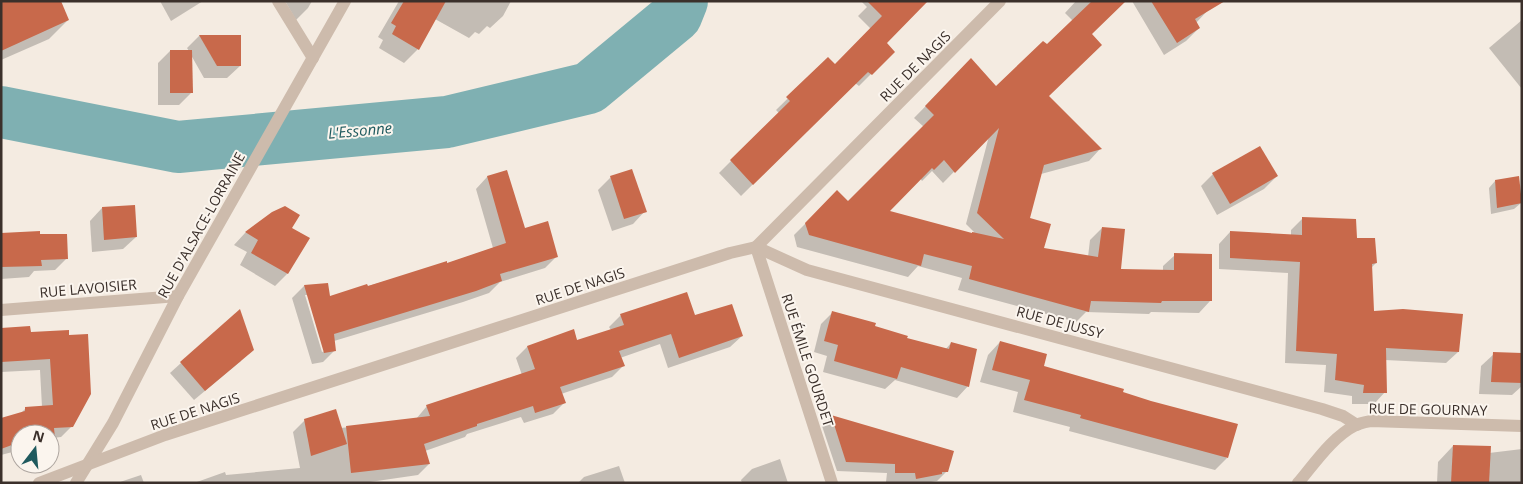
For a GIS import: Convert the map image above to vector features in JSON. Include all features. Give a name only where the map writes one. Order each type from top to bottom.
[{"type":"street","points":[[278,1],[313,58]]},
{"type":"street","name":"RUE D'ALSACE-LORRAINE","points":[[76,483],[113,423],[178,296],[345,1]]},
{"type":"street","name":"RUE DE NAGIS","points":[[39,483],[166,435],[756,247],[1000,1]]},
{"type":"street","name":"RUE DE JUSSY","points":[[756,247],[807,270],[1322,409],[1343,416],[1356,424]]},
{"type":"street","name":"RUE ÉMILE GOURDET","points":[[756,247],[832,483]]},
{"type":"street","name":"RUE LAVOISIER","points":[[1,310],[178,296]]},
{"type":"street","name":"RUE DE GOURNAY","points":[[1298,483],[1333,443],[1356,424],[1371,421],[1390,421],[1522,426]]},
{"type":"building","points":[[1,1],[61,1],[69,20],[1,51]]},
{"type":"building","points":[[404,1],[446,1],[419,50],[392,34],[396,26],[391,23]]},
{"type":"building","points":[[867,1],[928,1],[887,43],[895,52],[872,75],[868,72],[753,185],[730,160],[790,101],[786,97],[828,57],[835,64],[882,16]]},
{"type":"building","points":[[1092,1],[1126,1],[1092,34],[1102,45],[1049,96],[1102,149],[1044,165],[1030,218],[1051,224],[1044,248],[1098,257],[1102,227],[1125,229],[1121,269],[1174,270],[1174,253],[1212,254],[1212,301],[1162,301],[1161,303],[1091,301],[1089,312],[969,279],[972,266],[924,254],[921,266],[809,235],[805,223],[837,190],[848,201],[934,115],[925,106],[971,58],[996,86],[1043,41],[1047,44]],"holes":[[[999,128],[977,213],[1004,239],[972,233],[890,211],[932,168],[934,170],[944,160],[955,173]]]},
{"type":"building","points":[[1151,1],[1225,1],[1195,19],[1200,28],[1177,43]]},
{"type":"building","points":[[199,35],[241,35],[241,66],[217,66]]},
{"type":"building","points":[[170,50],[192,50],[193,93],[170,93]]},
{"type":"building","points":[[1260,146],[1278,176],[1230,204],[1212,173]]},
{"type":"building","points":[[632,169],[647,212],[624,219],[610,176]]},
{"type":"building","points":[[507,170],[525,228],[548,221],[558,257],[500,274],[502,281],[476,291],[334,334],[336,351],[324,353],[304,285],[328,283],[330,296],[447,261],[447,263],[506,243],[487,176]]},
{"type":"building","points":[[1519,176],[1522,203],[1497,208],[1495,180]]},
{"type":"building","points":[[135,205],[137,237],[104,240],[102,207]]},
{"type":"building","points":[[285,206],[300,215],[292,228],[310,238],[288,274],[251,253],[258,240],[245,232],[272,212]]},
{"type":"building","points":[[1302,217],[1356,219],[1357,238],[1375,238],[1377,263],[1372,264],[1374,311],[1403,309],[1463,314],[1459,352],[1386,348],[1387,393],[1363,393],[1364,385],[1335,380],[1337,354],[1296,351],[1300,262],[1230,258],[1230,231],[1302,235]]},
{"type":"building","points":[[40,231],[40,234],[67,234],[68,259],[41,260],[42,266],[1,267],[1,233]]},
{"type":"building","points":[[687,292],[695,315],[732,304],[743,336],[679,358],[671,334],[619,351],[625,366],[560,387],[566,403],[535,413],[533,406],[424,444],[430,464],[351,473],[346,426],[430,416],[426,405],[535,369],[527,346],[574,329],[577,340],[624,325],[620,314]]},
{"type":"building","points":[[240,309],[254,350],[205,391],[180,362]]},
{"type":"building","points":[[832,311],[876,323],[875,326],[908,336],[907,338],[949,349],[951,342],[977,349],[969,387],[901,367],[897,379],[834,361],[838,345],[824,341]]},
{"type":"building","points":[[30,326],[31,332],[69,330],[69,335],[88,334],[91,394],[73,427],[60,428],[60,424],[10,424],[10,446],[1,449],[1,418],[25,411],[25,407],[53,405],[50,359],[1,362],[1,328]]},
{"type":"building","points":[[1000,341],[1047,354],[1044,366],[1124,389],[1123,392],[1151,401],[1238,424],[1228,458],[1080,418],[1081,415],[1024,400],[1030,380],[992,370]]},
{"type":"building","points":[[1493,352],[1522,353],[1522,383],[1491,382]]},
{"type":"building","points":[[336,409],[347,444],[311,456],[304,419]]},
{"type":"building","points":[[831,415],[954,451],[948,472],[916,479],[915,473],[895,473],[895,464],[846,462]]},
{"type":"building","points":[[1453,445],[1491,446],[1489,483],[1451,483]]},
{"type":"waterway","name":"L'Essonne","points":[[1,112],[178,147],[447,122],[589,88],[676,16],[682,1]]}]
